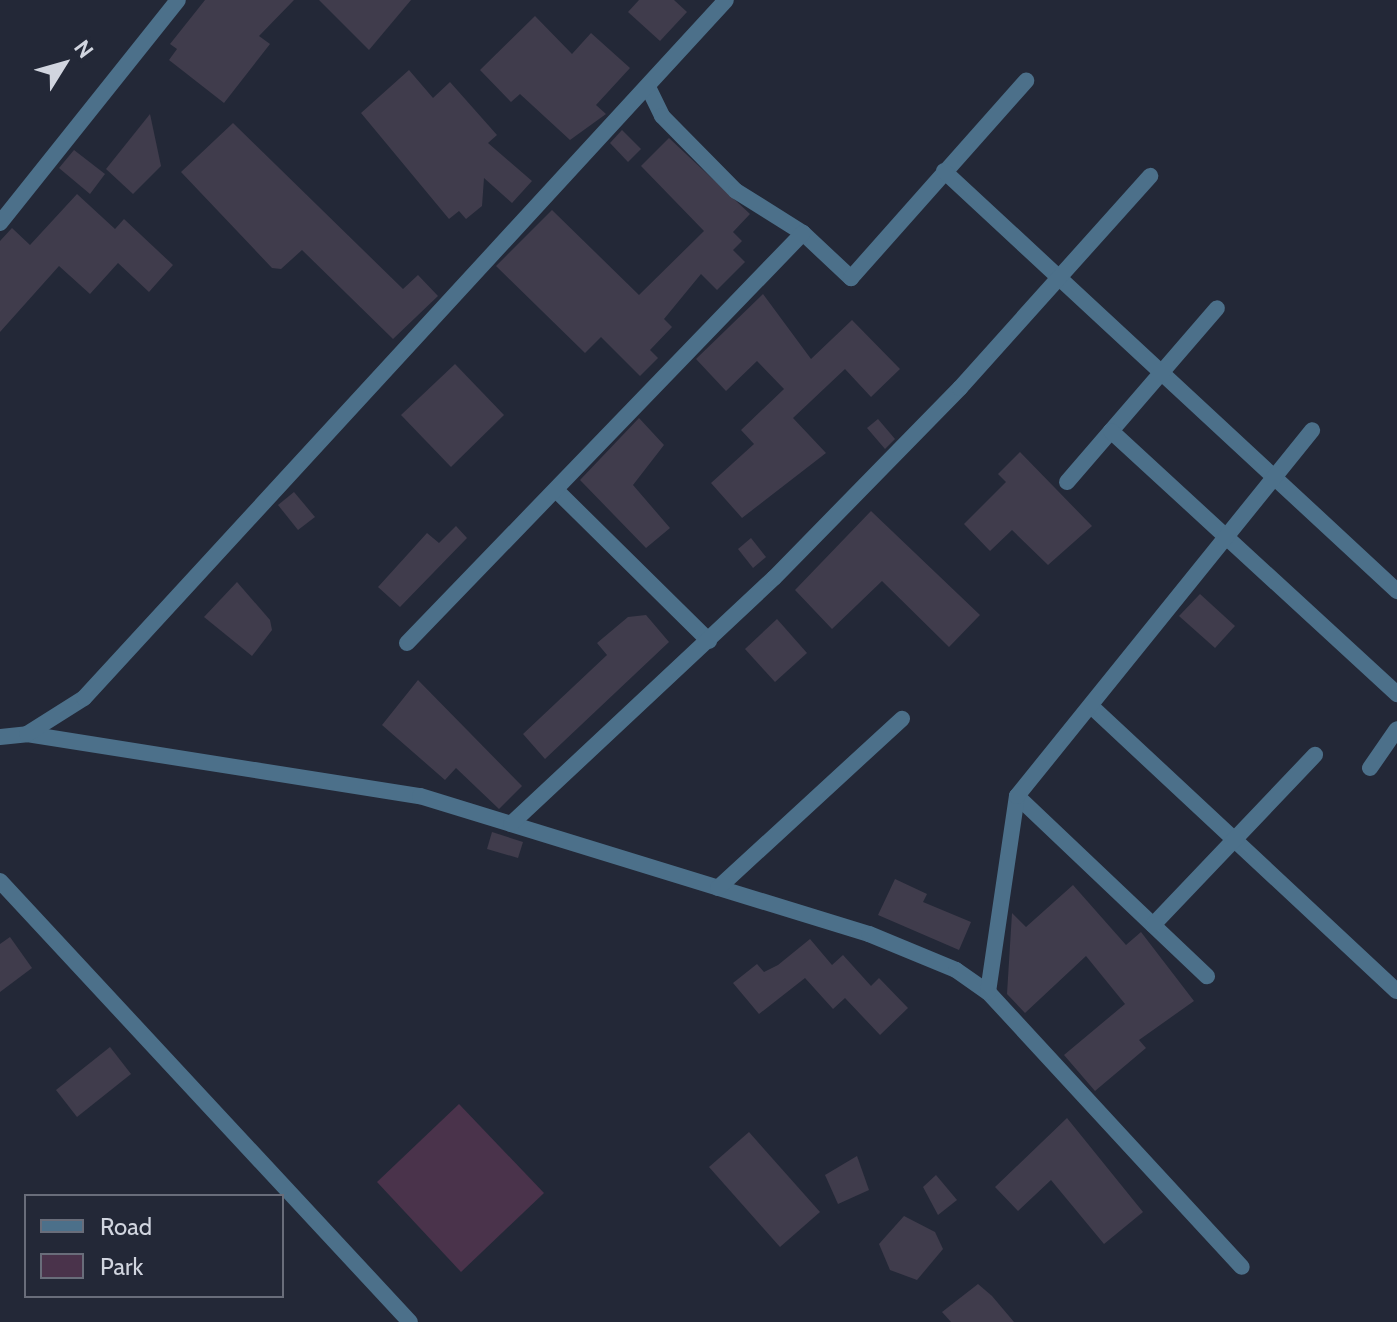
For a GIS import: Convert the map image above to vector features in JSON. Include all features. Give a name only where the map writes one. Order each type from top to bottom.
[{"type":"street","points":[[0,223],[178,0]]},
{"type":"street","points":[[27,734],[84,698],[726,0]]},
{"type":"street","points":[[648,87],[662,116],[736,191],[803,233],[851,278],[1026,81]]},
{"type":"street","points":[[944,171],[1397,591]]},
{"type":"street","points":[[511,824],[709,641],[960,388],[1150,176]]},
{"type":"street","points":[[407,643],[803,233]]},
{"type":"street","points":[[1067,482],[1217,308]]},
{"type":"street","points":[[988,992],[1017,796],[1312,430]]},
{"type":"street","points":[[1111,431],[1397,694]]},
{"type":"street","points":[[556,490],[709,641]]},
{"type":"street","points":[[1091,706],[1237,837],[1397,991]]},
{"type":"street","points":[[718,888],[902,719]]},
{"type":"street","points":[[1370,768],[1397,729]]},
{"type":"street","points":[[0,737],[27,734],[420,796],[869,934],[956,970],[988,992],[1242,1267]]},
{"type":"street","points":[[1153,925],[1315,755]]},
{"type":"street","points":[[1017,796],[1207,976]]},
{"type":"street","points":[[0,881],[410,1322]]},
{"type":"green space","points":[[459,1104],[544,1193],[461,1272],[377,1182]]},
{"type":"building","points":[[205,0],[294,0],[259,36],[270,44],[224,103],[169,60],[177,49],[170,44]]},
{"type":"building","points":[[319,0],[411,0],[369,50]]},
{"type":"building","points":[[639,0],[674,0],[687,12],[660,41],[628,12]]},
{"type":"building","points":[[535,16],[572,54],[591,33],[630,68],[596,105],[606,114],[570,140],[520,94],[511,102],[480,70]]},
{"type":"building","points":[[409,70],[433,98],[450,82],[497,135],[488,143],[532,181],[512,203],[484,178],[482,206],[466,219],[459,211],[449,219],[361,113]]},
{"type":"building","points":[[150,114],[161,166],[133,194],[106,169]]},
{"type":"building","points":[[233,123],[403,289],[418,275],[438,296],[393,339],[302,250],[281,269],[272,268],[181,172]]},
{"type":"building","points":[[622,130],[641,149],[628,162],[610,143]]},
{"type":"building","points":[[669,138],[750,214],[733,232],[742,241],[733,250],[745,262],[717,290],[701,274],[664,319],[672,327],[650,350],[658,358],[640,376],[601,337],[585,353],[496,266],[552,210],[639,295],[704,231],[641,166]]},
{"type":"building","points":[[74,150],[105,174],[90,194],[59,168]]},
{"type":"building","points":[[77,194],[115,229],[124,219],[173,265],[149,292],[118,263],[90,294],[59,266],[0,332],[0,241],[12,228],[30,245]]},
{"type":"building","points":[[763,294],[811,359],[852,320],[900,369],[871,397],[845,369],[793,418],[826,453],[742,518],[711,483],[754,444],[741,430],[784,389],[757,361],[726,391],[696,359]]},
{"type":"building","points":[[455,364],[504,415],[451,467],[401,415]]},
{"type":"building","points":[[639,418],[664,445],[633,485],[670,528],[646,548],[580,480]]},
{"type":"building","points":[[878,419],[895,439],[885,449],[867,428]]},
{"type":"building","points":[[1020,452],[1092,526],[1048,565],[1012,530],[990,551],[964,524],[1006,482],[998,474]]},
{"type":"building","points":[[294,492],[315,517],[298,530],[278,505]]},
{"type":"building","points":[[871,511],[980,615],[949,647],[882,581],[832,629],[795,590]]},
{"type":"building","points":[[456,526],[467,538],[400,607],[378,587],[427,533],[439,543]]},
{"type":"building","points":[[751,538],[766,557],[753,568],[738,549]]},
{"type":"building","points":[[237,582],[270,620],[272,630],[252,656],[204,617]]},
{"type":"building","points":[[1200,594],[1235,626],[1215,648],[1179,616]]},
{"type":"building","points":[[646,615],[669,642],[545,759],[523,734],[607,655],[597,643],[628,617]]},
{"type":"building","points":[[777,619],[807,653],[775,682],[745,649]]},
{"type":"building","points":[[418,680],[522,786],[499,809],[456,768],[445,780],[382,725]]},
{"type":"building","points":[[492,832],[523,842],[518,858],[487,849]]},
{"type":"building","points":[[895,879],[927,894],[923,902],[971,922],[959,950],[878,915]]},
{"type":"building","points":[[1073,885],[1126,945],[1141,932],[1194,1001],[1139,1040],[1146,1048],[1095,1091],[1064,1055],[1125,1004],[1086,956],[1025,1013],[1007,994],[1012,913],[1026,927]]},
{"type":"building","points":[[10,937],[32,968],[0,992],[0,944]]},
{"type":"building","points":[[810,939],[832,965],[843,955],[871,986],[879,978],[908,1008],[880,1035],[845,998],[833,1009],[805,978],[759,1014],[733,983],[757,964],[764,972],[778,965]]},
{"type":"building","points":[[110,1047],[131,1074],[77,1117],[56,1090]]},
{"type":"building","points":[[1067,1118],[1143,1212],[1104,1244],[1051,1180],[1018,1211],[995,1187]]},
{"type":"building","points":[[749,1132],[820,1212],[780,1247],[709,1167]]},
{"type":"building","points":[[857,1156],[869,1190],[838,1204],[825,1175]]},
{"type":"building","points":[[936,1175],[957,1200],[938,1215],[923,1187]]},
{"type":"building","points":[[904,1216],[935,1232],[943,1249],[917,1280],[890,1270],[879,1244]]},
{"type":"building","points":[[978,1284],[1014,1322],[951,1322],[942,1312]]}]
